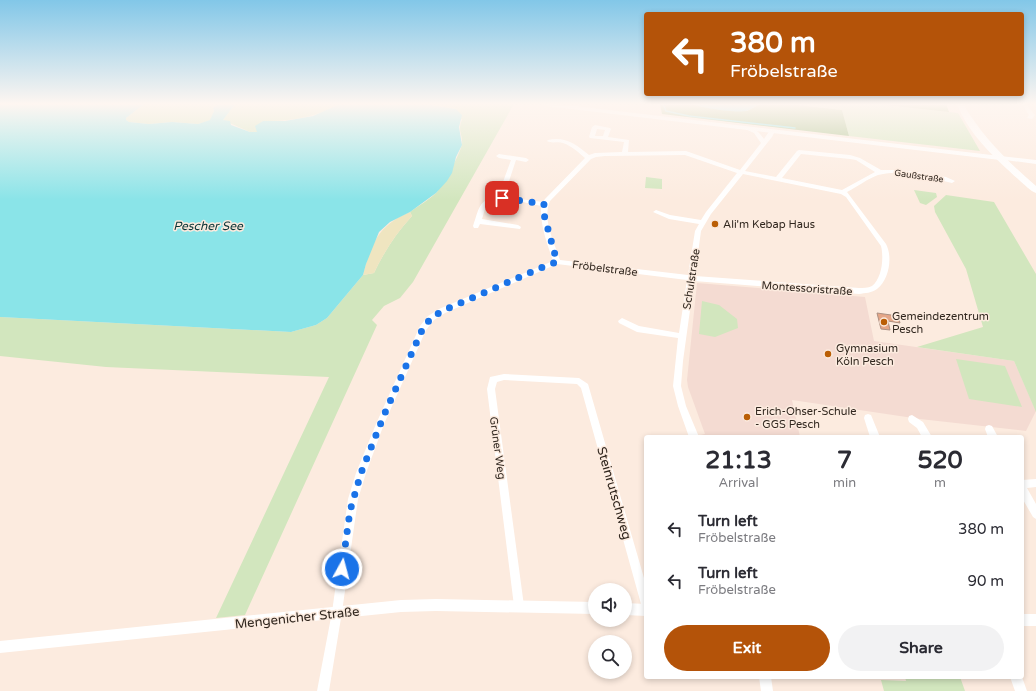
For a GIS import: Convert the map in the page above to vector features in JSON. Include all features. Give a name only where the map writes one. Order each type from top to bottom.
[{"type":"main road","points":[[981,136],[1000,158],[1036,190]]},
{"type":"street","points":[[759,136],[764,143]]},
{"type":"street","name":"Schulstraße","points":[[693,435],[682,406],[677,386],[682,336],[698,231],[702,222],[769,136]]},
{"type":"street","points":[[816,136],[1036,162]]},
{"type":"street","points":[[605,138],[627,141],[625,154]]},
{"type":"street","points":[[550,141],[561,140],[566,142],[589,158]]},
{"type":"street","points":[[778,179],[799,152],[850,157],[858,159],[881,172]]},
{"type":"street","points":[[518,226],[477,224],[483,206],[486,202],[502,198],[544,204],[589,158],[595,155],[686,153],[741,172],[843,192]]},
{"type":"street","points":[[499,156],[526,160]]},
{"type":"street","points":[[502,198],[503,190],[514,159]]},
{"type":"street","name":"Gaußstraße","points":[[843,192],[881,172],[938,177],[952,181]]},
{"type":"street","name":"Montessoristraße","points":[[690,278],[849,291],[863,291],[873,288],[877,285],[887,261],[887,250],[848,196],[843,192]]},
{"type":"street","name":"Fröbelstraße","points":[[544,204],[543,211],[557,262],[690,278]]},
{"type":"street","points":[[656,212],[669,217],[702,222]]},
{"type":"street","points":[[323,691],[337,612],[348,523],[355,493],[380,424],[423,328],[431,318],[442,311],[557,262]]},
{"type":"street","points":[[622,321],[636,329],[682,336]]},
{"type":"street","name":"Grüner Weg","points":[[519,606],[491,384],[493,379],[504,377],[579,381],[582,383]]},
{"type":"street","name":"Steinrutschweg","points":[[582,383],[585,386],[644,597]]},
{"type":"street","points":[[868,418],[874,435]]},
{"type":"street","points":[[912,419],[920,425],[926,435]]},
{"type":"street","points":[[1024,484],[1036,483]]},
{"type":"street","points":[[1024,493],[1036,514]]},
{"type":"street","name":"Mengenicher Straße","points":[[0,647],[401,606],[436,605],[588,608]]},
{"type":"street","points":[[632,609],[644,610]]},
{"type":"street","points":[[1024,620],[1036,620]]},
{"type":"street","points":[[765,679],[767,691]]},
{"type":"street","points":[[1017,679],[1021,691]]},
{"type":"shaded area","name":"Gymnasium Köln Pesch","points":[[697,283],[865,297],[874,341],[1014,361],[1036,411],[1026,431],[920,419],[792,400],[800,435],[700,435],[705,434],[688,387],[687,380]]},
{"type":"green space","points":[[461,136],[496,136],[413,282],[400,298],[384,306],[372,320],[377,325],[245,615],[216,618],[329,377],[106,367],[0,356],[0,317],[291,332],[316,325],[327,318],[363,275],[374,273],[391,243],[412,216],[410,212],[427,201],[443,184],[461,149]]},
{"type":"green space","points":[[851,136],[971,136],[980,151]]},
{"type":"green space","points":[[646,177],[662,179],[662,189],[645,188]]},
{"type":"green space","points":[[914,190],[936,193],[937,197],[926,205],[920,203]]},
{"type":"green space","points":[[946,195],[994,202],[1036,274],[1036,412],[1014,361],[917,347],[983,327],[966,269],[935,212],[934,206]]},
{"type":"green space","points":[[702,301],[719,305],[737,319],[738,328],[715,337],[699,334]]},
{"type":"green space","points":[[956,359],[1005,366],[1022,407],[969,399]]},
{"type":"green space","points":[[906,679],[961,679],[965,691],[884,691],[881,680],[906,681]]},
{"type":"sand","points":[[410,212],[412,216],[391,243],[374,273],[363,275],[369,253],[378,236],[399,217]]},
{"type":"water","name":"Pescher See","points":[[0,136],[461,136],[462,145],[456,157],[452,173],[447,181],[436,193],[410,212],[390,222],[379,232],[363,275],[327,318],[316,325],[291,332],[0,317]]},
{"type":"building","name":"Gemeindezentrum Pesch","points":[[877,313],[898,316],[900,323],[888,321],[890,330],[881,329]]},
{"type":"place","name":"Ali'm Kebap Haus","points":[[715,224]]},
{"type":"place","name":"Gemeindezentrum Pesch","points":[[884,322]]},
{"type":"place","name":"Gymnasium Köln Pesch","points":[[828,354]]},
{"type":"place","name":"Erich-Ohser-Schule - GGS Pesch","points":[[747,417]]},
{"type":"route","points":[[342,569],[350,511],[361,473],[384,415],[423,328],[431,318],[442,311],[557,262],[550,242],[543,211],[544,204],[502,198]]}]
